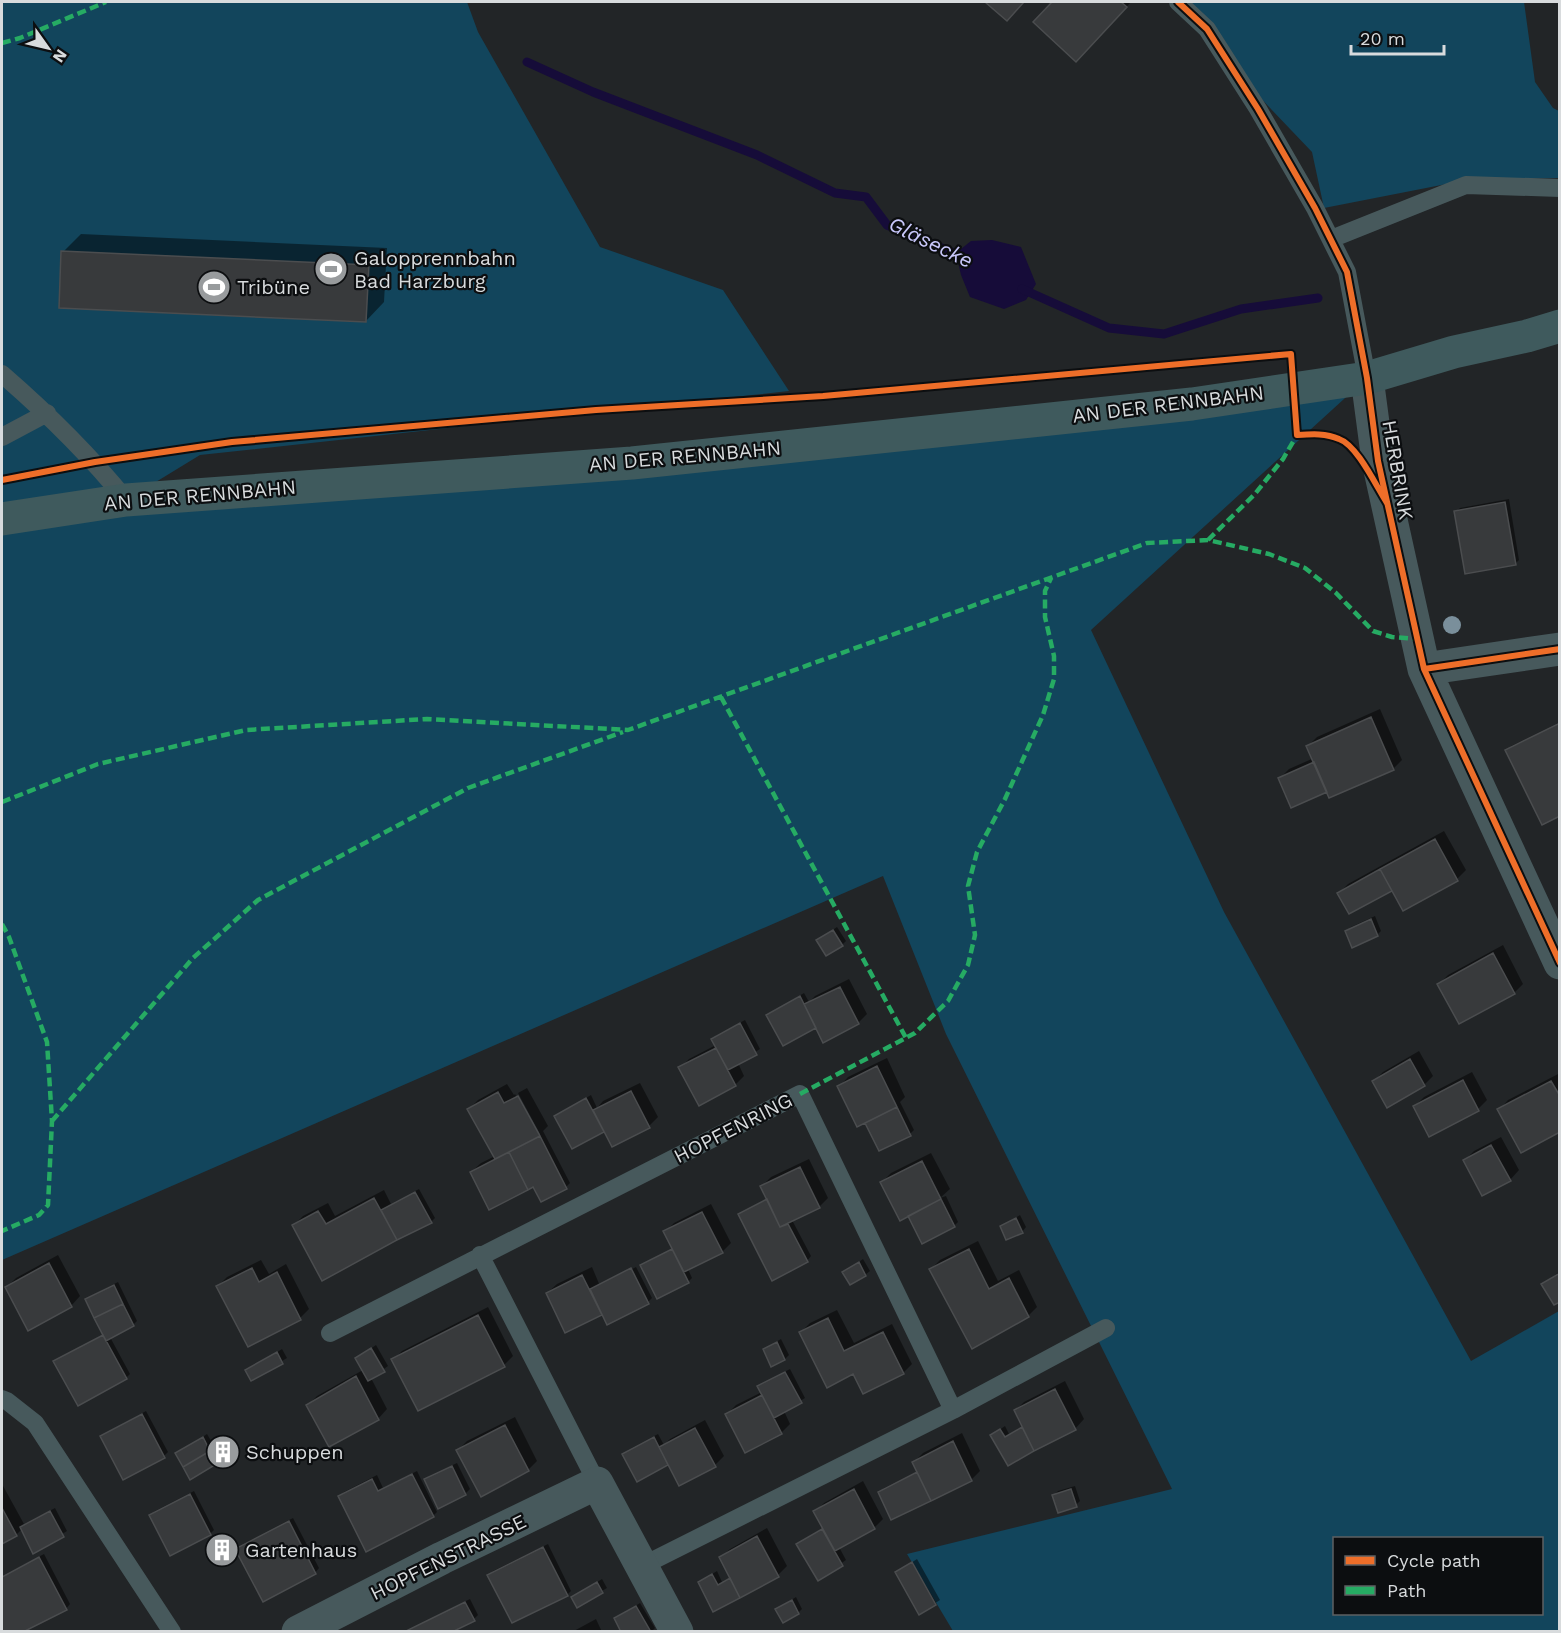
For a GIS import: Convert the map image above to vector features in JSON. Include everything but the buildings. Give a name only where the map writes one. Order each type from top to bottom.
[{"type":"main road","name":"AN DER RENNBAHN","points":[[2,519],[126,500],[632,463],[1192,404],[1367,378],[1454,352],[1527,336],[1560,326]]},
{"type":"street","name":"HERBRINK","points":[[1367,378],[1378,460],[1424,669],[1560,963]]},
{"type":"street","points":[[1424,669],[1560,649]]},
{"type":"street","points":[[597,1483],[677,1632]]},
{"type":"street","name":"HOPFENSTRASSE","points":[[298,1632],[442,1558],[597,1483]]},
{"type":"lane","name":"HERBRINK","points":[[1178,2],[1207,29],[1316,208],[1347,272],[1367,378]]},
{"type":"lane","points":[[1331,239],[1466,185],[1560,188]]},
{"type":"lane","points":[[2,374],[47,413],[95,462],[126,500]]},
{"type":"lane","points":[[2,436],[47,413]]},
{"type":"lane","name":"HOPFENRING","points":[[330,1333],[800,1094],[953,1410]]},
{"type":"lane","points":[[480,1255],[597,1483]]},
{"type":"lane","points":[[642,1566],[953,1410],[1106,1328]]},
{"type":"lane","points":[[2,1399],[37,1425],[172,1632]]},
{"type":"shaded area","points":[[2,2],[467,2],[478,32],[600,247],[723,290],[789,391],[200,455],[128,499],[1367,378],[1091,630],[1224,912],[1471,1361],[1559,1311],[1559,1631],[953,1631],[907,1554],[1172,1489],[946,1034],[883,876],[2,1260]]},
{"type":"shaded area","points":[[1169,2],[1524,2],[1535,82],[1553,108],[1559,111],[1559,178],[1472,179],[1324,208],[1312,152]]},
{"type":"shaded area","points":[[992,240],[1021,247],[1036,284],[1026,300],[1004,309],[970,297],[961,275],[956,253],[971,241]]},
{"type":"waterway","name":"Gläsecke","points":[[527,62],[593,92],[757,155],[835,193],[866,197],[887,225],[965,258]]},
{"type":"waterway","name":"Gläsecke","points":[[1022,289],[1109,328],[1164,334],[1241,309],[1318,298]]},
{"type":"marked path","points":[[2,43],[20,38],[106,2]]},
{"type":"marked path","points":[[1208,540],[1254,495],[1283,459],[1297,435]]},
{"type":"marked path","points":[[2,802],[98,764],[246,730],[427,719],[628,730],[1147,543],[1208,540],[1269,554],[1305,568],[1336,593],[1373,631],[1392,637],[1417,639]]},
{"type":"marked path","points":[[800,1094],[915,1033],[948,1001],[968,965],[975,935],[968,886],[977,852],[1005,799],[1043,715],[1054,679],[1054,656],[1045,617],[1045,591],[1051,578]]},
{"type":"marked path","points":[[721,697],[906,1038]]},
{"type":"marked path","points":[[52,1121],[193,958],[258,900],[468,788],[623,732]]},
{"type":"marked path","points":[[2,924],[9,937],[47,1042],[52,1121],[48,1205],[39,1215],[2,1231]]},
{"type":"cycle path","points":[[1178,2],[1207,29],[1258,109],[1315,208],[1347,272],[1367,378],[1378,461],[1424,669],[1560,963]]},
{"type":"cycle path","points":[[2,480],[95,462],[232,442],[596,410],[823,396],[1291,354],[1297,435],[1324,435],[1346,443],[1359,457],[1387,503]]},
{"type":"cycle path","points":[[1424,669],[1560,649]]},
{"type":"place","name":"Galopprennbahn Bad Harzburg","points":[[331,269]]},
{"type":"place","name":"Tribüne","points":[[214,287]]},
{"type":"place","name":"Schuppen","points":[[223,1452]]},
{"type":"place","name":"Gartenhaus","points":[[222,1550]]}]
